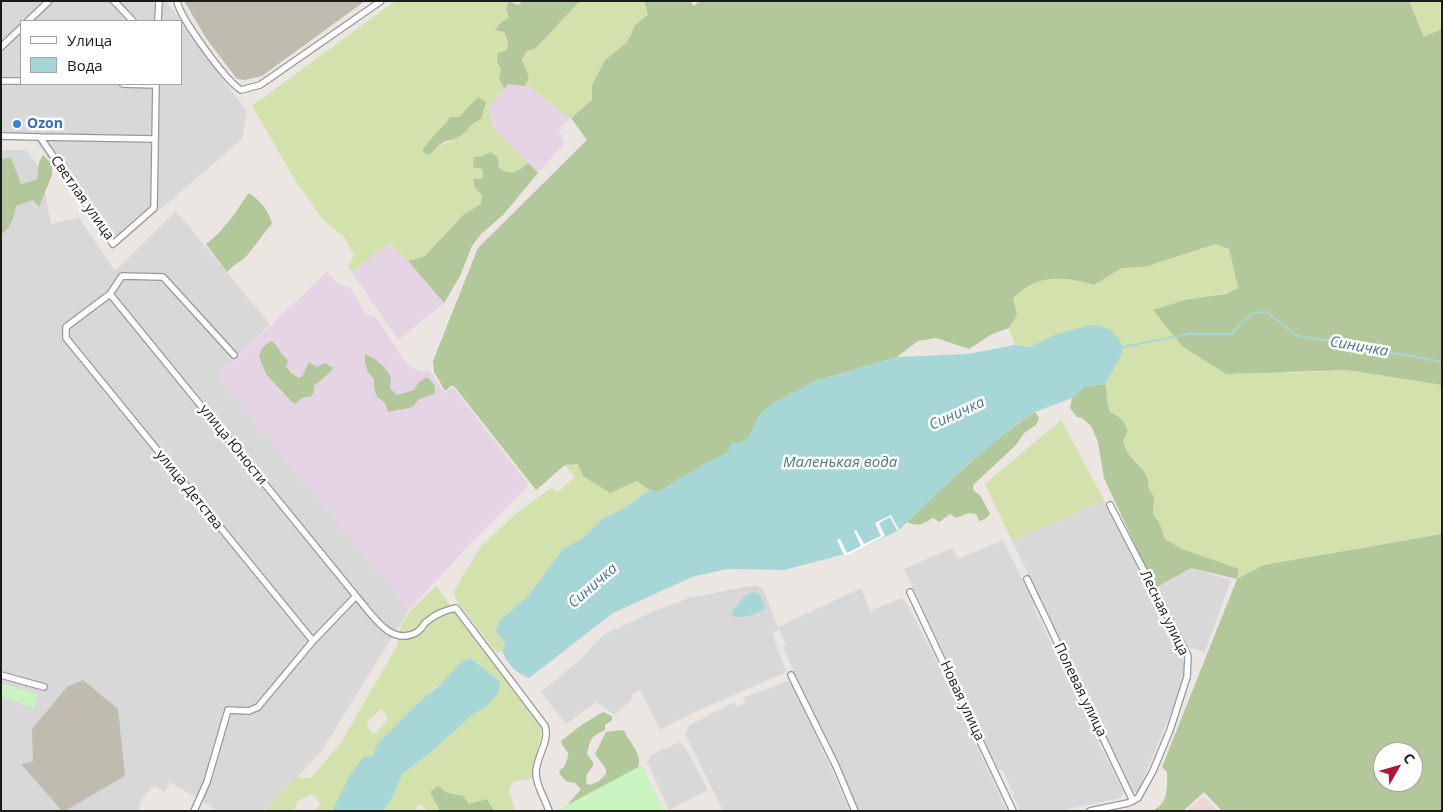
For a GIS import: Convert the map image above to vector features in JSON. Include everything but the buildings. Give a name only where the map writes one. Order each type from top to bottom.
[{"type":"street","points":[[29,20],[49,1]]},
{"type":"street","points":[[114,1],[132,20]]},
{"type":"street","points":[[158,20],[159,1]]},
{"type":"street","points":[[177,1],[184,18],[230,81],[241,90],[260,86],[381,1]]},
{"type":"street","points":[[1,47],[20,29]]},
{"type":"street","points":[[1,81],[20,81]]},
{"type":"street","name":"Светлая улица","points":[[40,137],[113,244],[154,208],[156,85]]},
{"type":"street","points":[[1,136],[155,140]]},
{"type":"street","points":[[110,294],[122,276],[163,277],[234,355]]},
{"type":"street","name":"улица Детства","points":[[110,294],[66,327],[66,338],[313,641]]},
{"type":"street","name":"улица Юности","points":[[110,294],[356,596],[386,630],[400,636],[417,632],[438,615],[456,608],[545,726],[546,738],[537,762],[536,774],[538,785],[549,811]]},
{"type":"street","name":"Лесная улица","points":[[1110,506],[1188,656],[1187,677],[1170,730],[1153,771],[1138,798],[1130,802]]},
{"type":"street","name":"Полевая улица","points":[[1026,579],[1130,802]]},
{"type":"street","name":"Новая улица","points":[[910,592],[1013,811]]},
{"type":"street","points":[[194,811],[207,782],[228,710],[249,711],[258,707],[313,641],[356,596]]},
{"type":"street","points":[[1,675],[44,688]]},
{"type":"street","points":[[791,675],[836,766],[855,811]]},
{"type":"street","points":[[1090,811],[1130,802]]},
{"type":"shaded area","points":[[1,1],[166,1],[180,20],[20,20],[20,85],[182,85],[182,23],[247,112],[242,139],[113,250],[36,141],[1,140]]},
{"type":"shaded area","points":[[184,1],[365,1],[262,76],[245,80],[237,79],[206,38]]},
{"type":"shaded area","points":[[508,84],[529,86],[571,118],[559,129],[564,144],[538,173],[493,128],[489,107]]},
{"type":"shaded area","points":[[1,150],[26,150],[41,170],[51,224],[79,218],[115,271],[176,211],[270,324],[217,376],[409,610],[321,752],[263,811],[218,811],[170,782],[165,792],[154,786],[141,799],[138,811],[65,811],[125,776],[67,687],[33,729],[33,761],[21,764],[62,811],[1,811]]},
{"type":"shaded area","points":[[389,243],[408,261],[444,303],[398,340],[352,272]]},
{"type":"shaded area","points":[[327,272],[337,283],[351,289],[366,314],[376,317],[407,364],[419,371],[429,370],[444,393],[453,387],[529,485],[471,543],[409,610],[217,376]]},
{"type":"shaded area","points":[[1104,500],[1184,657],[1182,658],[1185,667],[1180,691],[1138,792],[1133,792],[1012,541]]},
{"type":"shaded area","points":[[1003,540],[1035,605],[1033,606],[1100,741],[1098,742],[1124,792],[1121,798],[1058,811],[1020,811],[1013,796],[1014,794],[1002,770],[998,769],[904,569],[952,548],[958,559]]},
{"type":"shaded area","points":[[1191,568],[1231,580],[1205,652],[1187,647],[1155,588]]},
{"type":"shaded area","points":[[756,585],[763,589],[778,627],[861,588],[870,611],[902,598],[907,604],[943,673],[1007,811],[859,811],[793,670],[783,647],[786,644],[779,630],[772,633],[786,672],[690,714],[660,730],[640,690],[633,694],[631,700],[614,715],[597,702],[566,724],[541,692],[581,659],[603,635],[654,611],[692,597]]},
{"type":"shaded area","points":[[83,680],[118,709],[125,776],[62,811],[21,764],[33,761],[32,729],[67,687]]},
{"type":"shaded area","points":[[788,681],[791,683],[812,726],[850,811],[723,811],[685,734],[689,726],[735,702],[737,707],[745,703],[743,698]]},
{"type":"shaded area","points":[[679,742],[685,747],[708,790],[669,810],[647,762],[651,755]]},
{"type":"shaded area","points":[[1203,796],[1217,811],[1187,811]]},
{"type":"green space","points":[[395,1],[509,1],[506,9],[509,18],[501,22],[495,29],[504,32],[508,41],[499,78],[504,89],[489,107],[493,128],[528,163],[517,171],[507,172],[499,168],[498,158],[483,156],[474,158],[482,169],[483,178],[474,179],[475,188],[482,194],[481,204],[464,214],[425,256],[408,261],[389,243],[352,272],[348,266],[354,255],[344,237],[323,220],[297,183],[252,106]],"holes":[[[478,98],[481,119],[457,138],[436,149],[425,145],[450,118],[459,117]]]},
{"type":"green space","points":[[509,1],[518,5],[523,1],[580,1],[536,48],[527,51],[522,59],[529,77],[525,86],[508,84],[504,89],[499,78],[501,69],[497,62],[498,53],[507,50],[508,41],[504,32],[495,30],[501,22],[509,18],[506,9]]},
{"type":"green space","points":[[580,1],[644,1],[648,15],[634,26],[626,43],[605,60],[592,85],[592,100],[571,118],[529,86],[525,86],[529,77],[522,59],[527,50],[536,48]]},
{"type":"green space","points":[[644,1],[690,1],[694,6],[700,1],[1409,1],[1424,37],[1442,29],[1442,385],[1347,370],[1226,374],[1182,346],[1153,310],[1185,300],[1225,294],[1238,288],[1229,249],[1215,244],[1145,267],[1122,268],[1094,285],[1079,281],[1055,279],[1029,285],[1013,298],[1017,315],[1009,328],[992,334],[969,349],[936,338],[918,341],[897,357],[812,382],[759,416],[749,437],[728,452],[680,478],[659,492],[650,490],[637,481],[610,493],[583,476],[578,464],[565,465],[536,490],[454,386],[445,391],[434,372],[433,361],[478,248],[587,140],[571,118],[592,100],[592,85],[605,60],[626,43],[634,26],[648,15]]},
{"type":"green space","points":[[1409,1],[1442,1],[1442,29],[1424,38]]},
{"type":"green space","points":[[478,97],[486,102],[481,119],[460,136],[442,143],[429,155],[422,152],[428,142],[450,117],[459,117]]},
{"type":"green space","points":[[491,152],[498,158],[499,168],[507,172],[521,169],[528,163],[538,173],[503,215],[481,234],[472,246],[460,276],[444,303],[408,261],[425,256],[464,214],[481,204],[482,195],[475,188],[473,179],[483,178],[482,169],[473,167],[474,157],[483,156]]},
{"type":"green space","points":[[43,155],[52,164],[52,175],[39,207],[33,200],[16,206],[12,222],[1,235],[1,159],[11,158],[21,184],[37,180],[39,162]]},
{"type":"green space","points":[[249,193],[264,206],[272,224],[247,256],[227,272],[206,244],[217,235]]},
{"type":"green space","points":[[1215,244],[1229,249],[1238,288],[1154,311],[1289,373],[1347,370],[1442,385],[1442,534],[1264,565],[1237,579],[1219,563],[1182,549],[1165,539],[1159,522],[1153,515],[1154,497],[1149,489],[1148,480],[1138,463],[1125,448],[1118,415],[1110,412],[1105,384],[1116,366],[1090,325],[1054,335],[1029,347],[1015,345],[1009,328],[1017,315],[1013,298],[1029,285],[1055,279],[1079,281],[1094,285],[1122,268],[1145,267]]},
{"type":"green space","points":[[271,341],[286,358],[288,362],[286,366],[291,373],[299,378],[303,375],[309,362],[317,367],[325,363],[333,368],[314,386],[314,392],[311,396],[302,398],[295,404],[266,374],[259,356],[263,347]]},
{"type":"green space","points":[[365,354],[384,367],[390,375],[390,388],[397,395],[414,390],[419,382],[427,377],[434,384],[435,393],[418,400],[413,407],[388,412],[385,403],[377,397],[374,379],[368,372],[365,363]]},
{"type":"green space","points":[[1105,384],[1110,412],[1119,417],[1128,431],[1123,440],[1125,448],[1144,471],[1148,480],[1149,489],[1154,497],[1153,515],[1159,522],[1165,539],[1182,549],[1239,569],[1237,579],[1191,568],[1155,588],[1104,478],[1098,442],[1091,426],[1082,418],[1077,417],[1070,408],[1072,398],[1084,387]]},
{"type":"green space","points":[[1035,412],[1039,418],[1036,425],[1024,433],[1016,445],[973,485],[974,491],[980,495],[990,514],[985,519],[979,521],[976,514],[969,513],[956,518],[950,514],[939,522],[933,518],[920,524],[907,522],[985,450]]},
{"type":"green space","points":[[1061,420],[1104,500],[1012,541],[985,484]]},
{"type":"green space","points":[[578,463],[610,493],[637,481],[650,490],[626,507],[602,519],[584,537],[563,549],[528,596],[499,621],[505,643],[502,651],[497,653],[456,600],[454,591],[481,546],[517,513],[551,488],[558,492],[575,477],[565,465]]},
{"type":"green space","points":[[1442,534],[1442,811],[1222,811],[1204,792],[1183,811],[1153,811],[1162,803],[1166,794],[1167,772],[1162,767],[1237,579],[1264,565]]},
{"type":"green space","points":[[436,586],[540,724],[541,731],[533,778],[514,781],[509,788],[515,811],[494,811],[487,799],[469,804],[454,793],[431,792],[440,811],[425,811],[425,808],[417,804],[416,811],[383,811],[392,798],[403,773],[430,753],[471,716],[487,706],[499,681],[472,658],[422,699],[377,744],[373,756],[332,811],[313,811],[320,804],[315,795],[310,795],[298,801],[294,811],[264,811],[297,776],[311,778],[340,744],[397,646],[400,627],[409,612]],"holes":[[[381,709],[387,716],[387,721],[374,734],[368,727],[367,722]]]},
{"type":"green space","points":[[1,683],[38,694],[34,708],[1,697]]},
{"type":"green space","points":[[603,712],[612,716],[612,720],[605,725],[605,730],[596,735],[590,742],[587,754],[593,762],[593,766],[587,774],[586,783],[590,785],[599,781],[606,774],[606,769],[595,754],[606,732],[624,731],[639,758],[638,768],[571,808],[569,803],[581,789],[575,783],[566,780],[559,773],[565,767],[568,758],[568,753],[561,741]]},
{"type":"green space","points":[[642,765],[664,811],[556,811]]},
{"type":"green space","points":[[438,786],[445,792],[463,796],[469,804],[487,799],[494,811],[440,811],[430,792]]},
{"type":"water","name":"Маленькая вода","points":[[1090,325],[1111,330],[1123,347],[1120,358],[1105,384],[1084,387],[1072,398],[1035,412],[1018,423],[967,465],[899,530],[848,555],[841,555],[784,570],[727,569],[692,577],[613,613],[529,678],[516,671],[504,656],[502,651],[505,643],[496,631],[499,621],[528,596],[563,549],[584,537],[602,519],[626,507],[650,490],[660,492],[680,478],[728,452],[731,443],[740,443],[749,437],[759,416],[769,405],[812,382],[897,357],[968,354],[1015,345],[1029,347],[1054,335]]},
{"type":"water","points":[[753,592],[760,596],[765,608],[750,616],[733,616],[732,612],[741,600]]},
{"type":"water","points":[[471,658],[499,681],[500,687],[497,695],[487,706],[471,716],[430,753],[403,773],[392,798],[383,811],[332,811],[349,777],[363,757],[373,756],[377,744],[422,699],[439,686],[461,662]]},
{"type":"pier","points":[[891,515],[899,530],[897,530],[890,517],[879,523],[885,536],[848,555],[844,555],[837,540],[840,539],[847,553],[861,546],[854,531],[856,530],[864,544],[881,536],[875,523]]},
{"type":"waterway","name":"Синичка","points":[[1123,347],[1188,334],[1232,334],[1253,313],[1267,312],[1295,335],[1442,362]]},
{"type":"place","name":"Ozon","points":[[17,124]]}]
